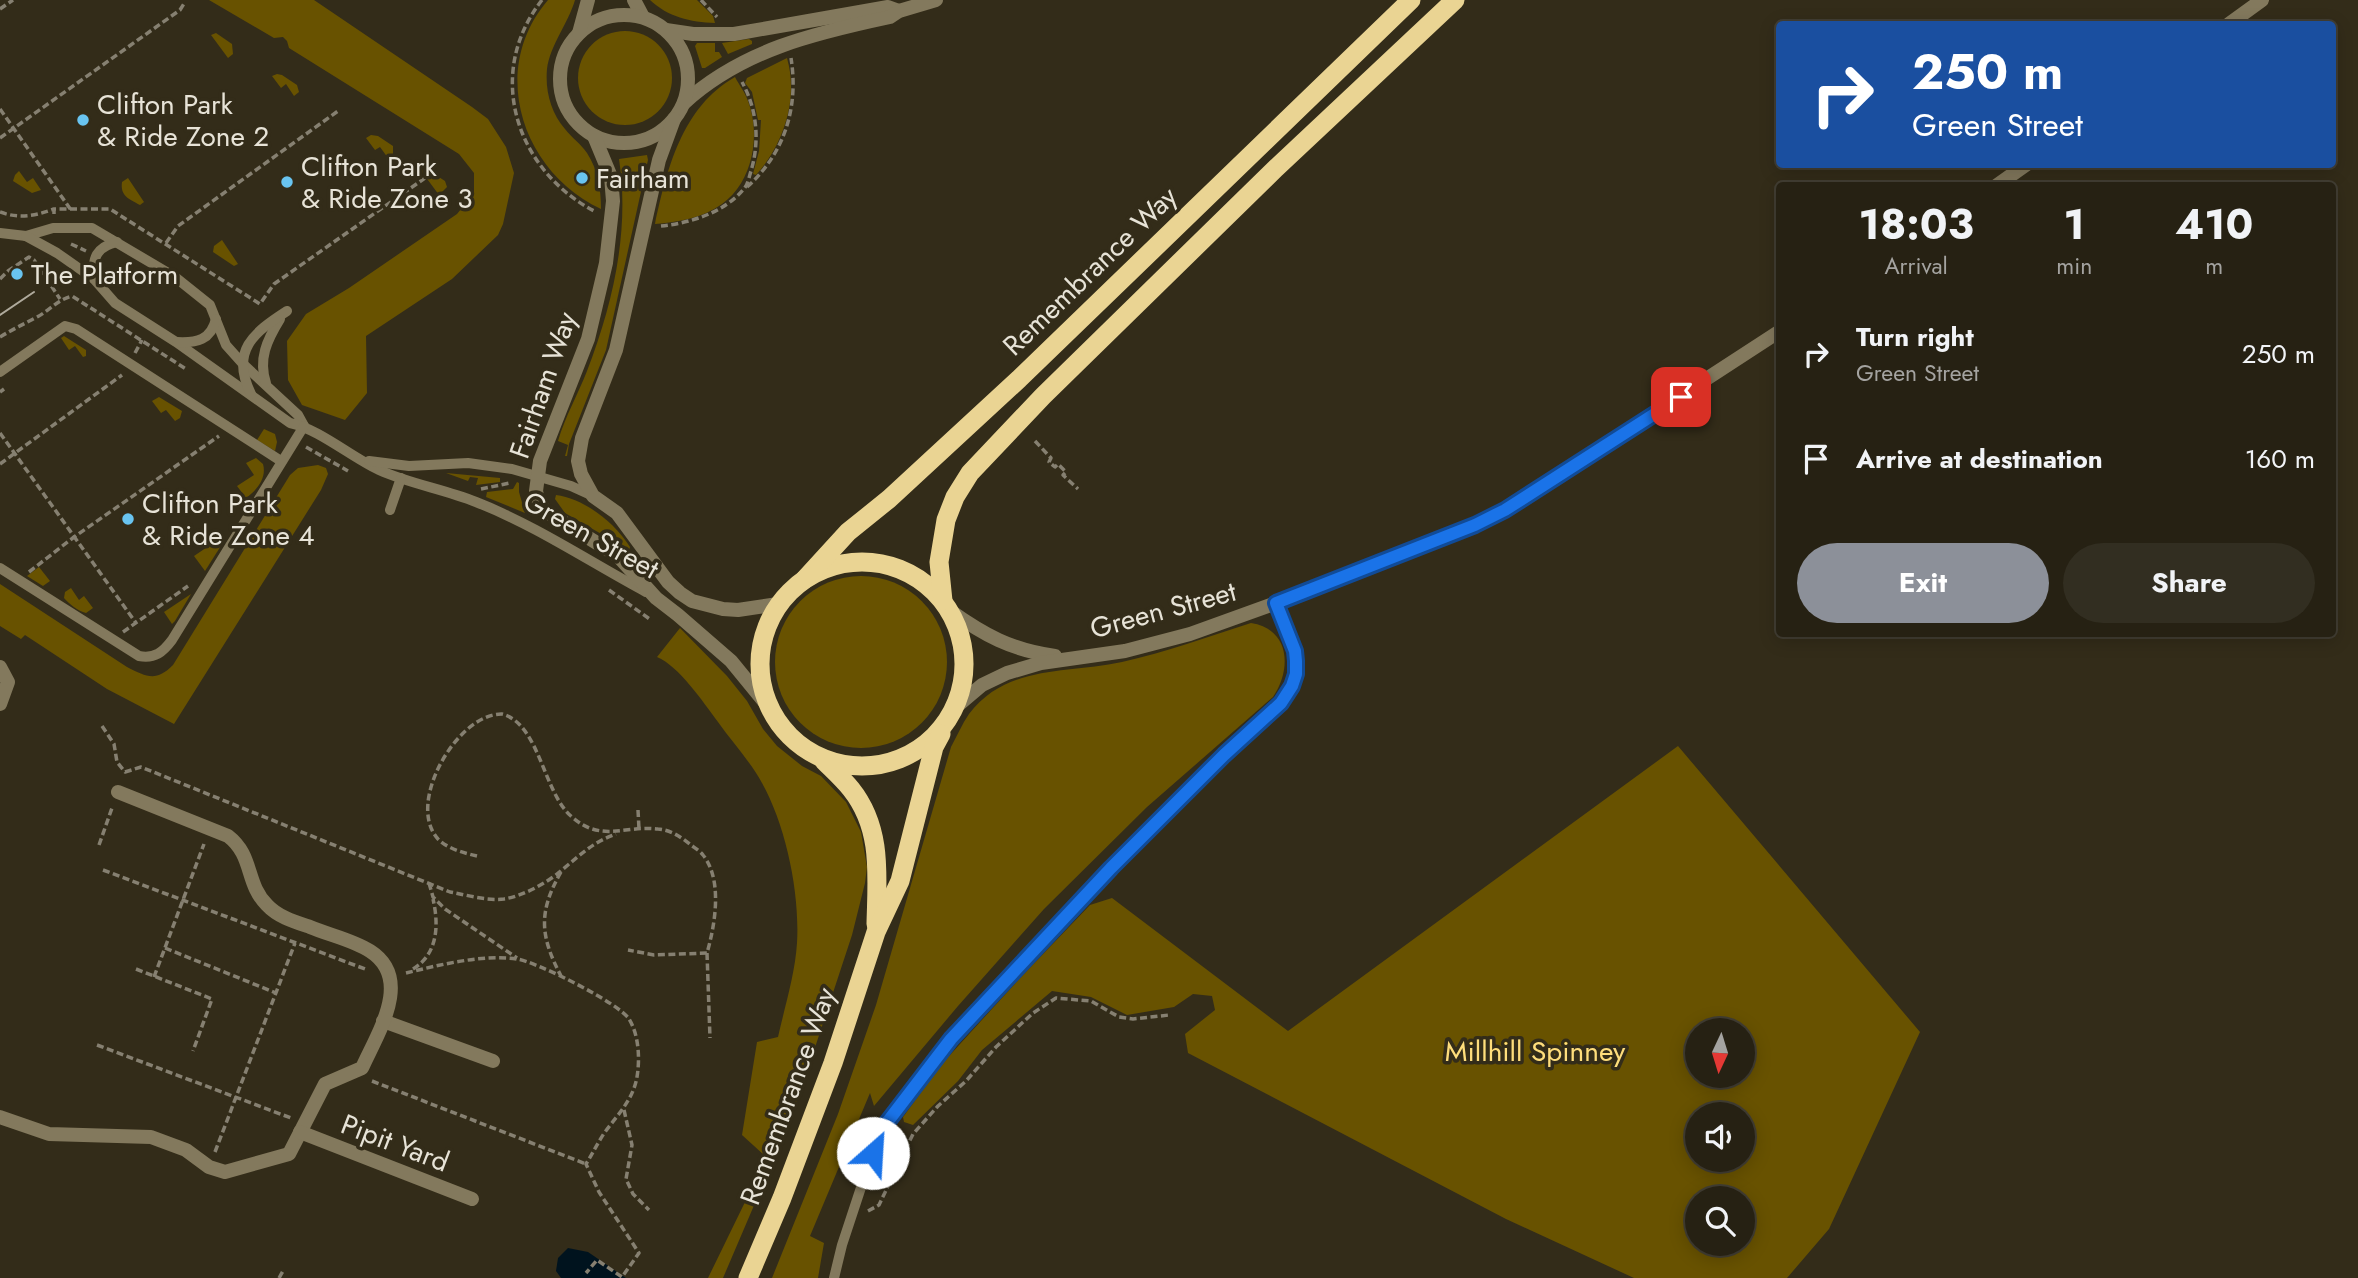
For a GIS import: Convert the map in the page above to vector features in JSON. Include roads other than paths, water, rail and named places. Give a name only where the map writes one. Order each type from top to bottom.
[{"type":"highway","name":"Remembrance Way","points":[[805,579],[848,532],[889,499],[1019,379],[1410,0]]},
{"type":"highway","name":"Remembrance Way","points":[[946,606],[939,562],[946,520],[955,497],[970,473],[1043,396],[1275,169],[1455,0]]},
{"type":"highway","points":[[863,562],[894,566],[921,580],[946,606],[958,628],[964,648],[962,688],[951,715],[927,744],[904,758],[877,766],[849,767],[823,760],[805,750],[777,723],[767,705],[760,680],[759,653],[765,628],[778,604],[790,590],[805,579],[833,566],[863,562]]},
{"type":"highway","name":"Remembrance Way","points":[[748,1278],[782,1198],[828,1075],[876,932],[900,881],[934,747],[951,715]]},
{"type":"highway","name":"Remembrance Way","points":[[823,760],[851,789],[866,811],[875,836],[876,932]]},
{"type":"street","points":[[588,0],[579,33],[565,53],[560,76],[561,88],[575,121],[594,135],[618,143],[643,140],[655,135],[674,119],[684,103],[703,85],[732,66],[792,41],[890,18],[899,10],[936,0]]},
{"type":"street","points":[[634,0],[643,18]]},
{"type":"street","points":[[2233,21],[2262,0]]},
{"type":"street","points":[[579,33],[602,19],[629,15],[643,18],[666,30],[693,34],[734,34],[888,7],[899,10]]},
{"type":"street","points":[[666,30],[677,42],[686,64],[688,87],[684,103]]},
{"type":"street","name":"Fairham Way","points":[[593,496],[581,474],[579,452],[616,350],[659,160],[674,119]]},
{"type":"street","name":"Fairham Way","points":[[594,135],[611,177],[611,230],[606,263],[588,339],[546,444],[537,475],[538,500],[545,511],[618,556],[656,598]]},
{"type":"street","points":[[2002,182],[2021,168]]},
{"type":"street","name":"Green Street","points":[[951,715],[982,685],[1007,673],[1041,663],[1158,643],[1190,634],[1475,525],[1505,510],[1776,334]]},
{"type":"street","name":"Green Street","points":[[593,496],[617,513],[667,582],[692,601],[706,606],[738,610],[778,604]]},
{"type":"street","name":"Green Street","points":[[656,598],[731,662],[767,705]]},
{"type":"street","name":"Green Street","points":[[946,606],[982,633],[1012,647],[1073,659]]},
{"type":"street","points":[[0,667],[8,682],[0,704]]},
{"type":"street","points":[[0,1117],[49,1134],[151,1137],[186,1150],[209,1167],[225,1172],[289,1154],[326,1084],[362,1068],[390,1006],[390,977],[371,952],[284,917],[267,905],[252,881],[239,845],[228,836],[118,792]]},
{"type":"street","points":[[383,1021],[493,1062]]},
{"type":"street","name":"Pipit Yard","points":[[302,1128],[472,1199]]},
{"type":"lane","points":[[26,236],[53,228],[92,228],[175,277],[210,305],[226,345],[298,415],[304,426]]},
{"type":"lane","points":[[0,233],[26,236],[57,253],[94,279],[115,303],[176,342],[290,423],[304,426]]},
{"type":"lane","points":[[94,279],[93,269],[98,251],[105,245],[117,242]]},
{"type":"lane","points":[[253,398],[243,364],[244,350],[255,333],[286,312],[271,333],[262,358],[262,371],[268,387]]},
{"type":"lane","points":[[176,342],[193,343],[203,340],[214,329],[216,319]]},
{"type":"lane","points":[[0,372],[65,326],[76,329],[281,461]]},
{"type":"lane","name":"Green Street","points":[[304,426],[358,460],[509,517],[656,598]]},
{"type":"lane","points":[[0,568],[139,656],[148,657],[164,650],[304,426]]},
{"type":"lane","name":"Green Street","points":[[358,460],[409,466],[468,463],[512,469],[537,475],[593,496]]},
{"type":"lane","points":[[390,510],[401,478]]},
{"type":"lane","points":[[834,1278],[842,1245],[879,1133],[951,1039],[1111,868],[1224,755],[1281,703],[1296,674],[1295,651],[1276,603]]},
{"type":"water","points":[[568,1248],[588,1252],[626,1278],[561,1278],[556,1271],[558,1258]]},
{"type":"tram line","points":[[0,315],[34,292]]},
{"type":"place","name":"Clifton Park & Ride Zone 2","points":[[83,120]]},
{"type":"place","name":"Fairham","points":[[582,178]]},
{"type":"place","name":"Clifton Park & Ride Zone 3","points":[[287,182]]},
{"type":"place","name":"The Platform","points":[[17,274]]},
{"type":"place","name":"Clifton Park & Ride Zone 4","points":[[128,519]]},
{"type":"park label","name":"Millhill Spinney","points":[[1535,1051]]}]
